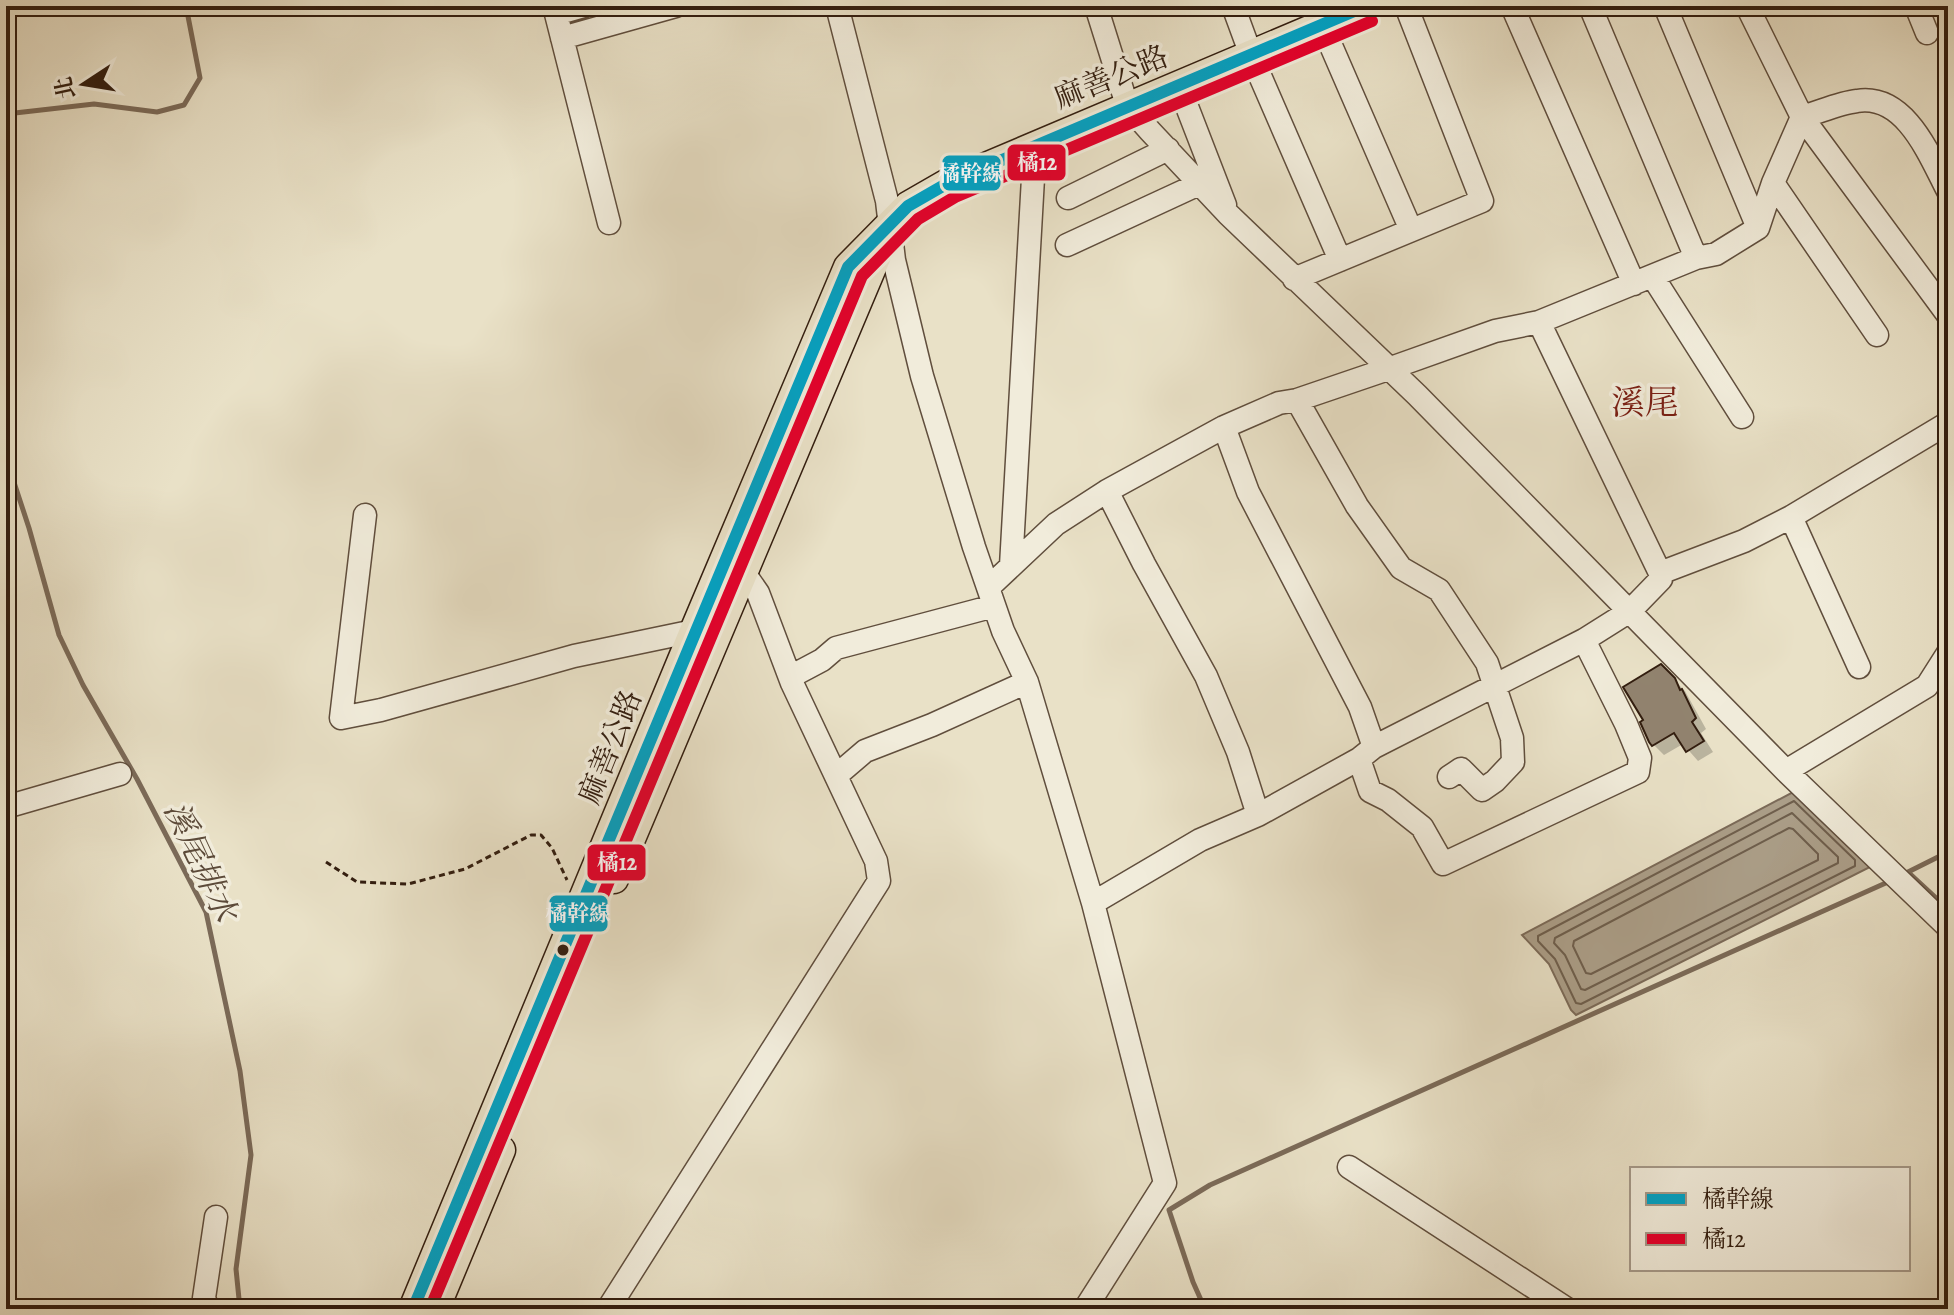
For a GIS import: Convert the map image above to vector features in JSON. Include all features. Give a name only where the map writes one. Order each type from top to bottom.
[{"type":"main road","name":"麻善公路","points":[[435,1309],[733,565],[848,267],[908,206],[932,191],[1127,105],[1366,6]]},
{"type":"main road","name":"麻善公路","points":[[413,1309],[694,631],[733,565]]},
{"type":"street","points":[[584,6],[555,10],[609,223]]},
{"type":"street","points":[[562,38],[676,6]]},
{"type":"street","points":[[837,6],[881,179],[894,260],[922,376],[974,547],[1014,656],[1027,682],[1093,903],[1165,1183],[1085,1309]]},
{"type":"street","points":[[1096,6],[1127,105],[1199,184],[1294,279],[1391,368],[1786,771],[1948,927]]},
{"type":"street","points":[[1233,6],[1251,55],[1340,260]]},
{"type":"street","points":[[1294,279],[1482,201],[1406,6]]},
{"type":"street","points":[[1512,6],[1643,281],[1742,417]]},
{"type":"street","points":[[1590,6],[1696,258]]},
{"type":"street","points":[[1665,6],[1758,228]]},
{"type":"street","points":[[1747,6],[1802,117],[1948,315]]},
{"type":"street","points":[[1916,6],[1927,33]]},
{"type":"street","points":[[1322,25],[1411,230]]},
{"type":"street","points":[[1179,86],[1228,214]]},
{"type":"street","points":[[790,677],[822,660],[836,648],[991,596],[1011,566],[1056,524],[1107,491],[1224,427],[1279,403],[1297,400],[1495,331],[1539,322],[1696,258],[1716,254],[1758,228],[1773,183],[1802,117],[1859,100],[1890,106],[1917,132],[1948,191]]},
{"type":"street","points":[[1068,198],[1168,149]]},
{"type":"street","points":[[1011,566],[1033,178],[1022,150]]},
{"type":"street","points":[[1773,183],[1877,335]]},
{"type":"street","points":[[1067,245],[1199,184]]},
{"type":"street","points":[[1093,903],[1200,840],[1258,815],[1495,684],[1584,640],[1630,611],[1661,579],[1539,322]]},
{"type":"street","points":[[1297,400],[1357,506],[1401,568],[1439,590],[1487,663],[1512,738],[1513,762],[1482,790],[1461,769],[1449,777]]},
{"type":"street","points":[[1660,573],[1744,541],[1791,517],[1948,423]]},
{"type":"street","points":[[1224,427],[1248,492],[1360,707],[1370,791],[1388,800],[1422,827],[1443,864],[1638,772],[1640,758],[1630,732],[1584,640]]},
{"type":"street","points":[[1107,491],[1206,676],[1238,752],[1258,815]]},
{"type":"street","points":[[365,515],[341,718],[381,710],[574,656],[694,631]]},
{"type":"street","points":[[1791,517],[1859,667]]},
{"type":"street","points":[[608,1309],[879,881],[876,861],[790,677],[758,593],[733,565]]},
{"type":"street","points":[[1786,771],[1927,686],[1948,653]]},
{"type":"street","points":[[837,775],[865,751],[1027,682]]},
{"type":"street","points":[[6,807],[120,774]]},
{"type":"street","points":[[1349,1167],[1567,1309]]},
{"type":"street","points":[[208,1309],[204,1298],[216,1217]]},
{"type":"path","points":[[326,862],[357,882],[408,884],[465,869],[531,835],[541,835],[564,869],[578,914]]},
{"type":"water","points":[[1797,790],[1872,866],[1576,1015],[1571,1010],[1549,964],[1522,935]]},
{"type":"building","points":[[1661,664],[1682,689],[1696,718],[1692,722],[1704,741],[1686,752],[1674,733],[1652,746],[1640,722],[1643,720],[1623,687]]},
{"type":"waterway","points":[[6,114],[94,104],[157,112],[184,105],[200,78],[186,6]]},
{"type":"waterway","name":"溪尾排水","points":[[6,458],[59,635],[206,912],[240,1071],[251,1155],[236,1269],[240,1309]]},
{"type":"waterway","points":[[1948,852],[1908,872],[1948,909]]},
{"type":"waterway","points":[[1205,1309],[1169,1210],[1210,1185],[1888,882]]},
{"type":"transit line","name":"橘幹線","points":[[413,1309],[848,267],[908,206],[948,183],[1366,6]]},
{"type":"transit line","name":"橘12","points":[[430,1309],[862,276],[918,219],[955,197],[1372,21]]},
{"type":"district","name":"溪尾","points":[[1645,402]]}]
